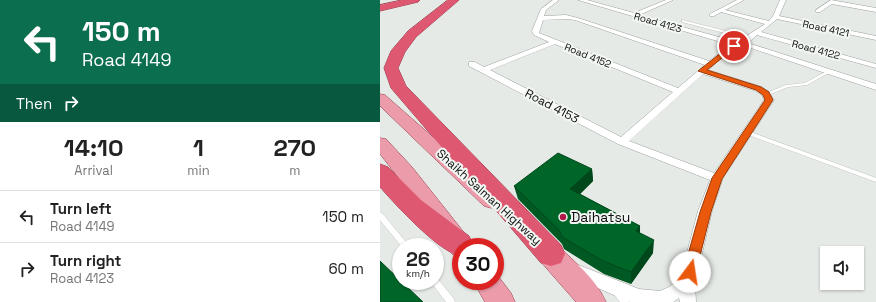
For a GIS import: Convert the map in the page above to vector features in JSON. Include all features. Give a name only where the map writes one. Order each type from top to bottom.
[{"type":"highway","points":[[380,8],[415,0]]},
{"type":"highway","points":[[454,0],[412,34],[398,51],[391,68],[399,88],[556,259]]},
{"type":"highway","points":[[392,177],[412,207],[452,240]]},
{"type":"main road","name":"Shaikh Salman Highway","points":[[380,98],[556,259],[600,293]]},
{"type":"main road","points":[[380,143],[392,177]]},
{"type":"main road","points":[[492,290],[501,302]]},
{"type":"street","name":"Road 4152","points":[[556,0],[544,9],[535,31],[536,34],[678,91]]},
{"type":"street","name":"Road 4123","points":[[581,0],[634,15],[746,39],[828,72],[876,87]]},
{"type":"street","points":[[634,15],[670,0]]},
{"type":"street","points":[[712,15],[741,0]]},
{"type":"street","points":[[622,142],[678,91],[706,68],[770,23],[776,17],[783,0]]},
{"type":"street","points":[[818,11],[832,1],[876,10]]},
{"type":"street","points":[[722,11],[770,23]]},
{"type":"street","points":[[541,18],[560,17],[576,19],[706,68],[753,87],[766,94],[769,100],[717,178],[705,212],[687,283],[688,302]]},
{"type":"street","name":"Road 4121","points":[[776,17],[876,38]]},
{"type":"street","name":"Road 4122","points":[[746,39],[876,66]]},
{"type":"street","points":[[483,70],[554,42]]},
{"type":"street","name":"Road 4153","points":[[472,64],[622,142],[717,178]]},
{"type":"street","points":[[600,293],[645,299],[659,299],[670,295],[687,283]]},
{"type":"lane","points":[[683,21],[746,39]]},
{"type":"lane","points":[[766,94],[785,86],[809,83],[828,72]]},
{"type":"lane","points":[[748,133],[876,180]]},
{"type":"lane","points":[[380,215],[399,238]]},
{"type":"lane","points":[[441,290],[451,302]]},
{"type":"lane","points":[[600,293],[625,302]]},
{"type":"building","name":"Daihatsu","points":[[558,153],[592,169],[570,189],[640,226],[636,231],[654,240],[631,272],[603,261],[562,237],[560,231],[514,186]]},
{"type":"building","points":[[380,261],[392,272],[392,290],[410,290],[423,302],[380,302]]},
{"type":"place","name":"Daihatsu","points":[[563,217]]},
{"type":"route","points":[[690,272],[705,212],[717,178],[769,100],[769,97],[759,89],[702,71],[734,46]]}]
